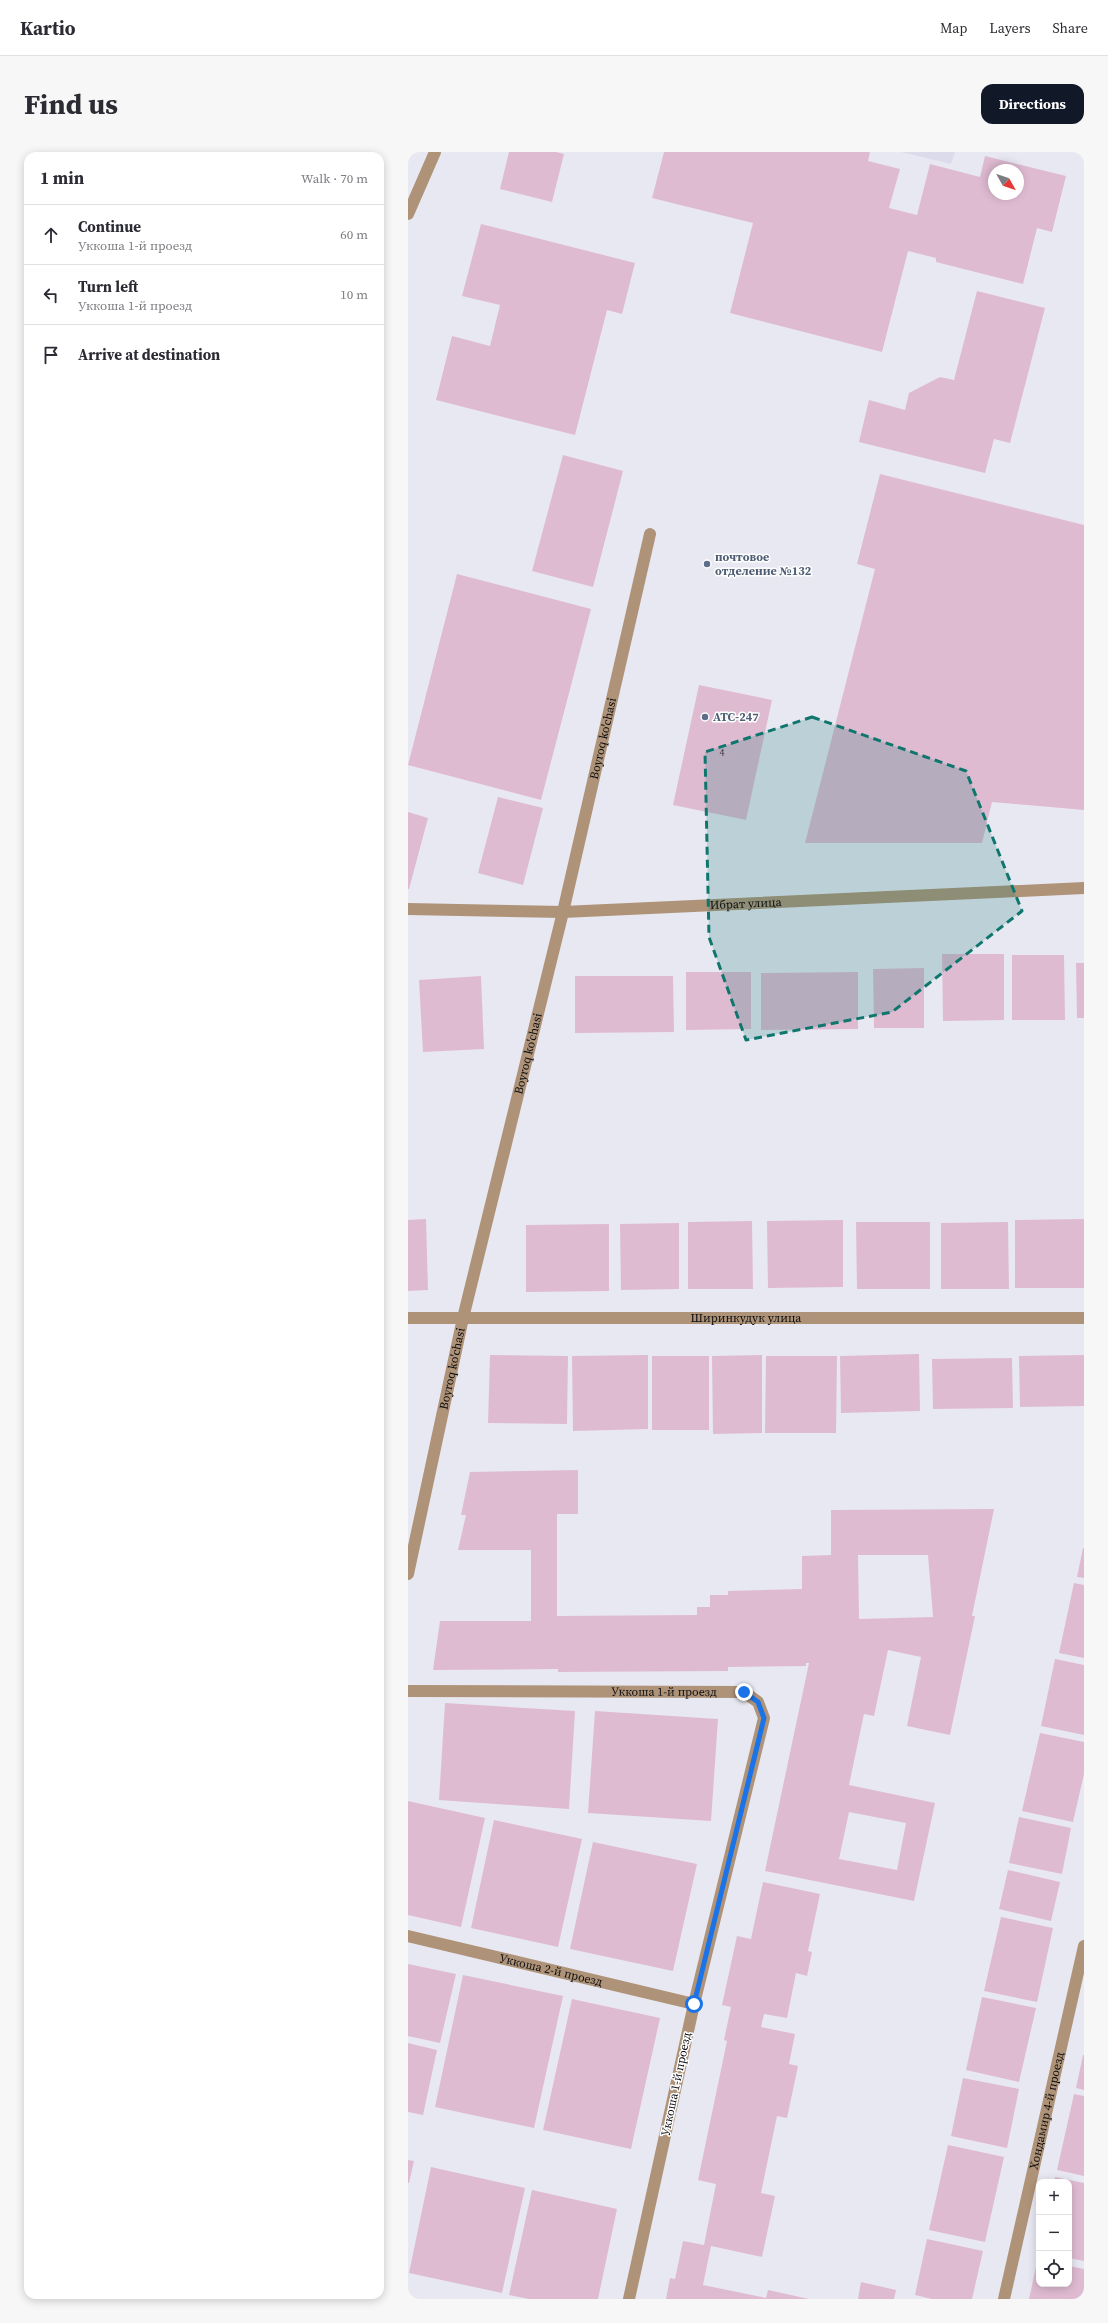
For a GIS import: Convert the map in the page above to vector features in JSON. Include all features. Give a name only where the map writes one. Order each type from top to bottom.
[{"type":"street","points":[[408,214],[435,152]]},
{"type":"street","name":"Boyroq ko'chasi","points":[[408,1574],[463,1318],[563,912],[650,534]]},
{"type":"street","name":"Ибрат улица","points":[[408,909],[563,912],[1084,888]]},
{"type":"street","name":"Ширинкудук улица","points":[[408,1318],[1084,1318]]},
{"type":"street","name":"Уккоша 1-й проезд","points":[[408,1691],[744,1692],[758,1702],[764,1718],[694,2004],[629,2299]]},
{"type":"street","name":"Уккоша 2-й проезд","points":[[408,1936],[694,2004]]},
{"type":"street","name":"Хондамир 4-й проезд","points":[[1004,2299],[1084,1946]]},
{"type":"highlighted area","points":[[812,717],[966,771],[1022,911],[892,1012],[746,1040],[709,937],[705,752]]},
{"type":"shaded area","points":[[901,152],[955,152],[951,164]]},
{"type":"building","points":[[509,152],[556,152],[564,154],[552,202],[500,189]]},
{"type":"building","points":[[664,152],[870,152],[868,161],[900,169],[889,208],[917,215],[930,164],[980,177],[985,156],[1017,164],[988,164],[988,200],[1024,200],[1024,166],[1066,176],[1052,232],[1037,228],[1023,284],[936,262],[936,258],[908,251],[882,352],[730,313],[753,223],[652,198]]},
{"type":"building","points":[[481,224],[635,263],[622,314],[607,310],[575,435],[436,400],[452,336],[490,346],[500,305],[462,296]]},
{"type":"building","points":[[977,291],[1045,308],[1010,443],[994,439],[985,473],[859,442],[869,400],[905,410],[909,393],[940,377],[954,380]]},
{"type":"building","points":[[563,455],[623,471],[593,587],[532,571]]},
{"type":"building","points":[[880,474],[1084,525],[1084,810],[992,802],[982,843],[805,843],[875,569],[857,564]]},
{"type":"building","points":[[457,574],[591,609],[541,800],[408,765]]},
{"type":"building","points":[[699,685],[772,700],[746,820],[673,805]]},
{"type":"building","points":[[498,797],[543,808],[523,885],[478,873]]},
{"type":"building","points":[[408,812],[428,818],[409,889],[408,889]]},
{"type":"building","points":[[942,954],[1004,954],[1004,1020],[943,1021]]},
{"type":"building","points":[[1012,955],[1064,955],[1065,1020],[1012,1020]]},
{"type":"building","points":[[1076,963],[1084,963],[1084,1018],[1077,1018]]},
{"type":"building","points":[[924,968],[924,1028],[874,1028],[873,969]]},
{"type":"building","points":[[686,972],[751,972],[751,1029],[686,1030]]},
{"type":"building","points":[[858,972],[858,1029],[761,1030],[761,973]]},
{"type":"building","points":[[481,976],[484,1049],[423,1052],[419,980]]},
{"type":"building","points":[[575,976],[673,976],[674,1032],[575,1033]]},
{"type":"building","points":[[426,1219],[428,1290],[408,1291],[408,1220]]},
{"type":"building","points":[[1084,1219],[1084,1288],[1015,1288],[1015,1220]]},
{"type":"building","points":[[843,1220],[843,1287],[768,1288],[767,1221]]},
{"type":"building","points":[[752,1221],[753,1289],[688,1289],[688,1222]]},
{"type":"building","points":[[856,1222],[930,1222],[930,1289],[857,1289]]},
{"type":"building","points":[[1008,1222],[1009,1289],[941,1289],[941,1223]]},
{"type":"building","points":[[679,1223],[679,1289],[621,1290],[620,1224]]},
{"type":"building","points":[[609,1224],[609,1291],[526,1292],[526,1225]]},
{"type":"building","points":[[919,1354],[920,1411],[841,1413],[840,1356]]},
{"type":"building","points":[[490,1355],[568,1356],[567,1424],[488,1423]]},
{"type":"building","points":[[648,1355],[648,1429],[573,1431],[572,1356]]},
{"type":"building","points":[[762,1355],[762,1433],[713,1434],[712,1356]]},
{"type":"building","points":[[1084,1355],[1084,1406],[1020,1407],[1019,1356]]},
{"type":"building","points":[[652,1356],[709,1356],[709,1430],[652,1430]]},
{"type":"building","points":[[766,1356],[837,1356],[836,1433],[765,1433]]},
{"type":"building","points":[[1012,1358],[1013,1408],[933,1409],[932,1359]]},
{"type":"building","points":[[578,1470],[578,1514],[557,1514],[557,1616],[697,1615],[697,1607],[710,1607],[710,1595],[728,1595],[728,1591],[802,1589],[802,1556],[831,1555],[831,1510],[994,1509],[972,1616],[975,1616],[950,1735],[907,1726],[921,1657],[888,1650],[874,1716],[864,1714],[849,1785],[935,1803],[914,1901],[765,1871],[809,1663],[806,1663],[806,1666],[728,1667],[728,1671],[558,1672],[558,1669],[433,1670],[440,1621],[531,1621],[531,1550],[458,1550],[466,1515],[461,1515],[470,1472]],"holes":[[[858,1555],[928,1555],[933,1617],[859,1619]],[[849,1812],[906,1823],[897,1870],[839,1859]]]},
{"type":"building","points":[[1084,1548],[1084,1578],[1077,1577]]},
{"type":"building","points":[[1074,1583],[1084,1585],[1084,1658],[1059,1653]]},
{"type":"building","points":[[1055,1659],[1084,1665],[1084,1735],[1041,1726]]},
{"type":"building","points":[[445,1703],[575,1711],[569,1809],[439,1800]]},
{"type":"building","points":[[595,1711],[718,1719],[711,1821],[588,1813]]},
{"type":"building","points":[[1040,1733],[1084,1742],[1084,1774],[1073,1822],[1022,1811]]},
{"type":"building","points":[[408,1801],[485,1818],[461,1927],[408,1915]]},
{"type":"building","points":[[1019,1817],[1071,1828],[1062,1874],[1009,1863]]},
{"type":"building","points":[[494,1820],[582,1839],[558,1947],[471,1928]]},
{"type":"building","points":[[593,1842],[697,1864],[673,1971],[570,1949]]},
{"type":"building","points":[[1008,1870],[1060,1882],[1051,1921],[999,1909]]},
{"type":"building","points":[[763,1882],[820,1894],[808,1951],[812,1952],[807,1976],[796,1973],[787,2018],[764,2014],[761,2027],[795,2034],[789,2064],[798,2066],[787,2118],[777,2116],[761,2193],[775,2196],[762,2257],[711,2246],[703,2285],[766,2298],[768,2290],[809,2299],[666,2299],[670,2278],[675,2279],[683,2241],[704,2245],[716,2184],[698,2180],[727,2041],[724,2040],[731,2007],[722,2005],[737,1936],[751,1939]]},
{"type":"building","points":[[1001,1917],[1053,1928],[1037,2002],[984,1991]]},
{"type":"building","points":[[408,1964],[456,1974],[440,2043],[408,2036]]},
{"type":"building","points":[[463,1975],[563,1996],[534,2128],[435,2107]]},
{"type":"building","points":[[982,1997],[1036,2008],[1019,2082],[966,2070]]},
{"type":"building","points":[[572,1999],[660,2018],[631,2149],[543,2130]]},
{"type":"building","points":[[408,2043],[437,2050],[423,2115],[408,2112]]},
{"type":"building","points":[[1084,2055],[1084,2090],[1076,2088]]},
{"type":"building","points":[[963,2078],[1019,2089],[1007,2148],[951,2136]]},
{"type":"building","points":[[1074,2094],[1084,2096],[1084,2176],[1057,2170]]},
{"type":"building","points":[[948,2145],[1004,2157],[985,2242],[929,2230]]},
{"type":"building","points":[[408,2160],[414,2161],[409,2183],[408,2183]]},
{"type":"building","points":[[431,2167],[525,2188],[502,2293],[409,2273]]},
{"type":"building","points":[[1055,2177],[1065,2179],[1055,2179]]},
{"type":"building","points":[[1072,2181],[1084,2183],[1084,2261],[1072,2259]]},
{"type":"building","points":[[532,2190],[617,2209],[598,2299],[529,2299],[509,2295]]},
{"type":"building","points":[[927,2239],[983,2251],[972,2299],[932,2299],[915,2295]]},
{"type":"building","points":[[1036,2267],[1036,2287],[1072,2287],[1072,2267],[1084,2269],[1084,2299],[1029,2299]]},
{"type":"building","points":[[861,2282],[896,2290],[894,2299],[858,2299]]},
{"type":"place","name":"почтовое отделение №132","points":[[707,564]]},
{"type":"place","name":"АТС-247","points":[[705,717]]},
{"type":"route","points":[[694,2004],[764,1718],[758,1702],[744,1692]]}]
